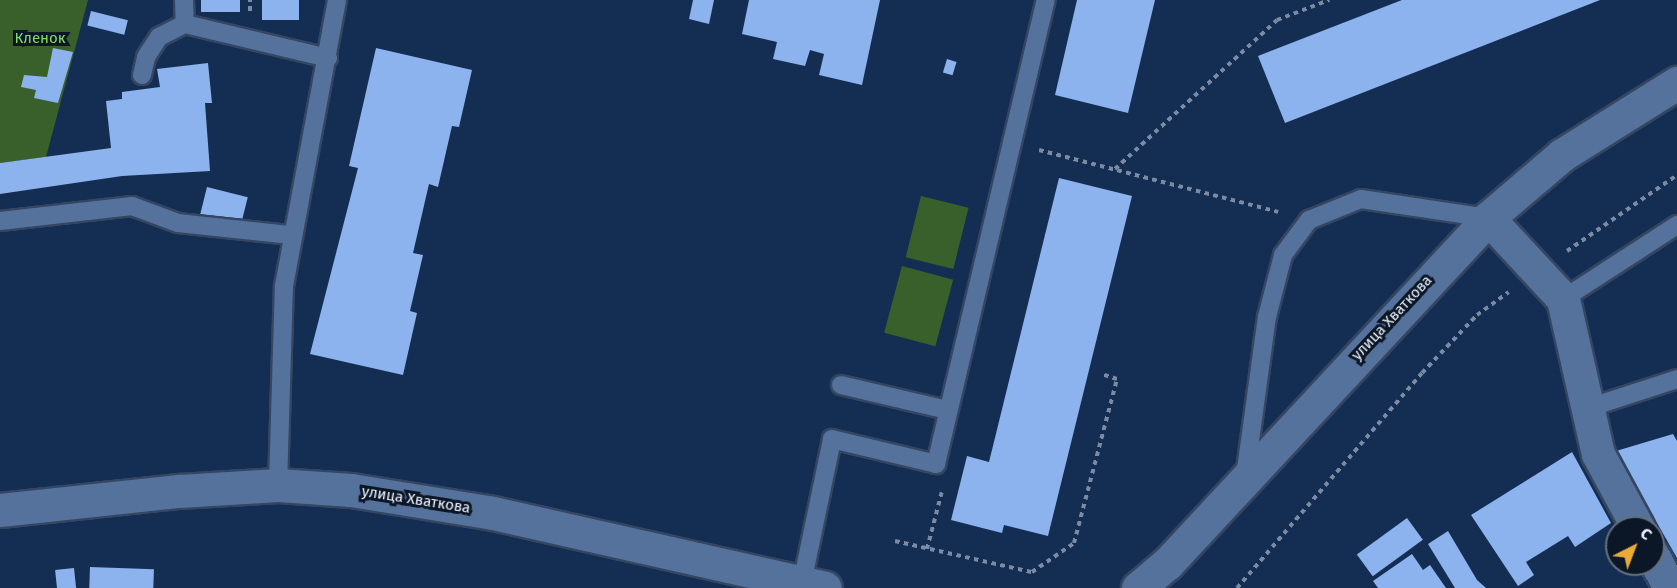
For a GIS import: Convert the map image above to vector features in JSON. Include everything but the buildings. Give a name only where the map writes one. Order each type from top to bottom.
[{"type":"main road","name":"улица Хваткова","points":[[1138,588],[1167,564],[1488,218],[1562,155],[1677,83]]},
{"type":"main road","points":[[1488,218],[1563,299],[1598,454],[1632,516]]},
{"type":"main road","name":"улица Хваткова","points":[[0,510],[278,485],[351,490],[493,513],[813,586]]},
{"type":"lane","points":[[184,0],[185,24]]},
{"type":"lane","points":[[278,485],[284,286],[291,235],[328,58],[337,0]]},
{"type":"lane","points":[[813,586],[832,439],[936,464],[1046,0]]},
{"type":"lane","points":[[142,75],[146,57],[159,37],[185,24],[328,58]]},
{"type":"lane","points":[[1245,478],[1270,307],[1283,255],[1309,220],[1361,199],[1488,218]]},
{"type":"lane","points":[[0,221],[132,206],[178,223],[291,235]]},
{"type":"lane","points":[[1563,299],[1677,225]]},
{"type":"lane","points":[[1588,408],[1677,379]]},
{"type":"lane","points":[[841,385],[948,410]]},
{"type":"path","points":[[1115,170],[1277,20],[1329,0]]},
{"type":"path","points":[[1012,143],[1309,220]]},
{"type":"path","points":[[1237,588],[1446,348],[1478,315],[1677,175]]},
{"type":"path","points":[[895,541],[1032,572],[1074,543],[1117,378],[1101,374]]},
{"type":"green space","name":"Кленок","points":[[0,0],[88,0],[46,157],[0,163]]},
{"type":"green space","points":[[921,196],[969,208],[953,269],[906,257]]},
{"type":"green space","points":[[902,266],[953,280],[935,346],[884,333]]}]
